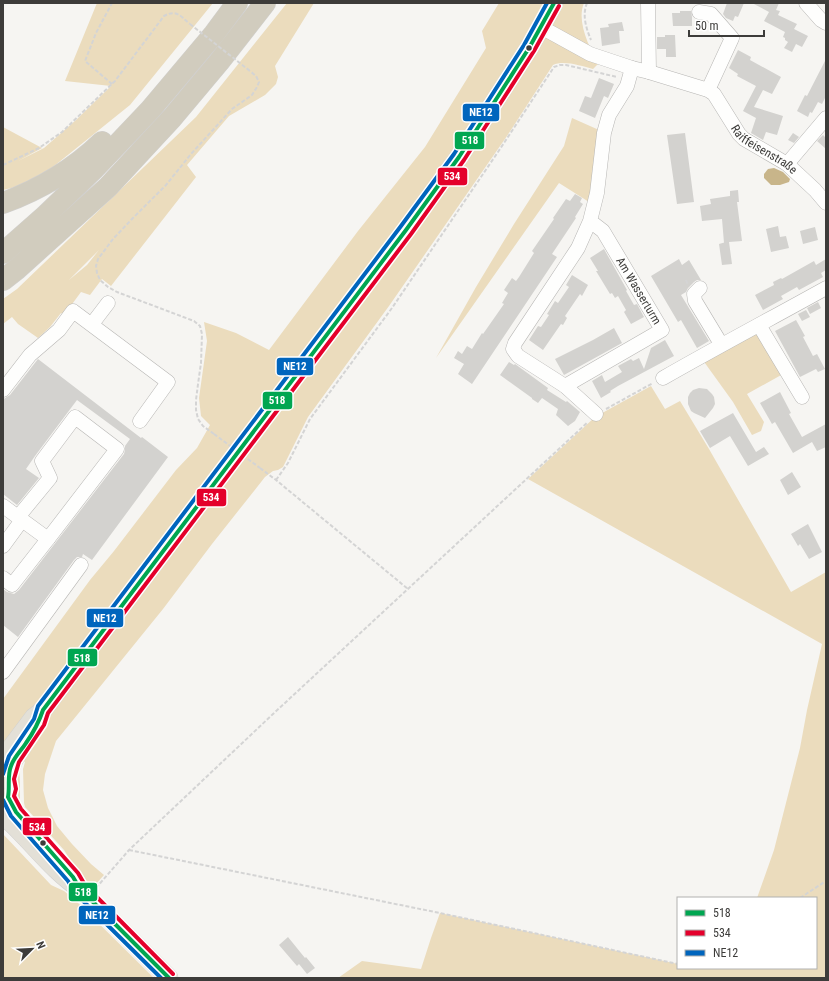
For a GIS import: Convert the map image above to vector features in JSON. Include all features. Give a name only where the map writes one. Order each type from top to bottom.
[{"type":"highway","points":[[3,253],[45,216],[94,169],[150,110],[214,34],[237,3]]},
{"type":"highway","points":[[3,280],[108,187],[172,118],[219,62],[264,3]]},
{"type":"highway","points":[[3,203],[19,198],[60,176],[81,161],[124,122],[150,110]]},
{"type":"main road","points":[[3,757],[34,717],[43,710],[406,230],[470,140],[542,27],[554,3]]},
{"type":"main road","points":[[43,710],[39,722],[14,759],[10,770],[6,775],[10,788],[6,800],[73,877],[84,893]]},
{"type":"main road","points":[[3,816],[14,825],[69,882],[84,893],[169,978]]},
{"type":"street","points":[[648,3],[649,72]]},
{"type":"street","points":[[806,3],[821,20],[826,23]]},
{"type":"street","points":[[542,27],[590,54],[597,56],[631,74],[649,72],[708,90],[732,38],[711,14],[699,12]]},
{"type":"street","points":[[596,414],[565,386],[518,356],[513,349],[516,342],[578,248],[590,221],[597,193],[604,133],[609,114],[627,86],[631,74]]},
{"type":"street","name":"Raiffeisenstraße","points":[[708,90],[714,94],[744,140],[787,164],[815,190],[826,203]]},
{"type":"street","points":[[787,164],[826,118]]},
{"type":"street","name":"Am Wasserturm","points":[[565,386],[662,330],[603,231],[590,221]]},
{"type":"street","points":[[700,288],[694,294],[695,301],[721,344]]},
{"type":"street","points":[[663,378],[721,344],[826,288]]},
{"type":"street","points":[[92,324],[108,303]]},
{"type":"street","points":[[3,390],[30,355],[59,330],[74,311],[168,382],[140,421]]},
{"type":"street","points":[[759,325],[802,396]]},
{"type":"street","points":[[3,546],[20,519],[50,478],[42,461],[75,417],[117,449],[12,585],[3,578]]},
{"type":"street","points":[[3,506],[48,539]]},
{"type":"street","points":[[3,672],[82,565]]},
{"type":"path","points":[[112,3],[96,33],[85,61],[112,84]]},
{"type":"path","points":[[587,3],[584,9],[585,21],[597,56]]},
{"type":"path","points":[[3,165],[39,148],[62,132],[115,81],[164,16],[171,13],[176,13],[256,76],[259,82],[252,95],[232,109],[191,154],[166,186],[113,239],[98,260],[96,266],[97,273],[100,280],[117,292],[194,321],[200,326],[202,334],[201,363],[196,410],[198,419],[203,426],[276,480],[408,589]]},
{"type":"path","points":[[276,480],[288,463],[310,419],[392,308],[554,67],[566,65],[622,78],[631,74]]},
{"type":"path","points":[[84,893],[267,720],[596,414],[663,378]]},
{"type":"path","points":[[129,850],[440,913],[677,964]]},
{"type":"path","points":[[801,897],[826,880]]},
{"type":"shaded area","points":[[97,3],[213,3],[130,105],[33,183],[3,190],[3,127],[42,148],[18,161],[44,148],[111,86],[65,81]]},
{"type":"shaded area","points":[[287,3],[314,3],[275,66],[278,77],[276,84],[265,95],[229,116],[187,165],[196,177],[111,286],[102,279],[90,295],[81,292],[64,315],[61,313],[50,327],[38,338],[18,324],[12,317],[3,324],[3,299],[17,289],[196,117]],"holes":[[[99,250],[87,265],[69,280]]]},
{"type":"shaded area","points":[[499,3],[584,3],[582,18],[585,35],[598,64],[593,69],[567,63],[553,65],[507,136],[389,306],[308,417],[283,467],[273,471],[265,477],[163,609],[56,741],[45,774],[43,790],[48,808],[57,826],[91,864],[104,875],[92,887],[80,875],[64,850],[25,807],[24,803],[23,769],[25,762],[19,759],[27,750],[53,712],[41,699],[3,745],[3,699],[90,580],[176,470],[197,448],[210,425],[201,416],[199,398],[207,341],[204,322],[236,333],[269,350],[358,231],[425,147],[486,48],[482,31]]},
{"type":"shaded area","points":[[572,118],[599,130],[589,202],[559,183],[436,358],[514,224],[564,146]]},
{"type":"shaded area","points":[[774,168],[783,172],[790,179],[789,182],[780,185],[771,185],[764,178],[764,174],[768,169]]},
{"type":"shaded area","points":[[756,333],[783,374],[747,394],[764,422],[761,431],[752,435],[733,402],[702,359]]},
{"type":"shaded area","points":[[651,386],[665,409],[680,401],[791,592],[826,572],[826,978],[338,978],[362,961],[421,969],[440,913],[677,964],[677,969],[817,969],[817,897],[757,897],[774,850],[800,748],[822,644],[528,479],[595,417]]},
{"type":"shaded area","points":[[19,766],[20,806],[15,794],[15,779]]},
{"type":"shaded area","points":[[3,834],[51,885],[64,891],[74,899],[154,978],[3,978]]},
{"type":"building","points":[[727,3],[744,3],[738,17],[735,16],[733,21],[726,18],[723,14]]},
{"type":"building","points":[[752,3],[779,3],[776,10],[780,11],[778,15],[797,24],[794,29],[808,36],[802,47],[796,44],[792,52],[784,48],[788,42],[783,37],[785,32],[764,21],[769,12]]},
{"type":"building","points":[[680,11],[691,11],[692,26],[673,26],[672,13],[680,13]]},
{"type":"building","points":[[622,22],[624,31],[619,31],[620,43],[602,46],[600,28],[609,27],[608,24]]},
{"type":"building","points":[[665,35],[675,35],[676,57],[666,57],[666,49],[657,49],[657,37],[665,37]]},
{"type":"building","points":[[738,50],[751,57],[750,60],[781,77],[772,94],[763,90],[754,107],[783,116],[777,135],[766,132],[763,140],[751,133],[756,118],[743,111],[756,86],[737,76],[738,74],[729,68]]},
{"type":"building","points":[[826,59],[826,96],[822,104],[818,102],[808,117],[797,111],[805,95],[807,96]]},
{"type":"building","points":[[599,78],[614,84],[608,98],[604,96],[595,118],[579,111],[585,96],[591,98]]},
{"type":"building","points":[[685,133],[694,202],[677,204],[667,135]]},
{"type":"building","points":[[793,133],[799,137],[794,143],[788,140]]},
{"type":"building","points":[[823,135],[826,138],[826,149],[817,141]]},
{"type":"building","points":[[738,190],[739,202],[737,202],[742,241],[729,242],[732,264],[722,265],[719,244],[724,243],[722,219],[702,221],[700,206],[711,204],[710,199],[730,196],[730,191]]},
{"type":"building","points":[[575,194],[582,198],[580,202],[583,204],[575,217],[576,218],[552,254],[557,257],[472,384],[458,374],[464,364],[454,358],[458,351],[462,354],[467,346],[472,349],[504,304],[502,303],[508,293],[504,290],[512,278],[516,281],[519,277],[534,253],[532,251],[554,219],[553,218],[566,199],[570,201]]},
{"type":"building","points":[[778,226],[780,237],[786,236],[789,248],[771,252],[766,229]]},
{"type":"building","points":[[815,227],[818,240],[803,244],[800,231]]},
{"type":"building","points":[[604,249],[634,305],[637,304],[644,317],[631,324],[624,312],[626,310],[618,296],[615,298],[612,293],[610,294],[590,258]]},
{"type":"building","points":[[679,259],[682,265],[689,260],[701,280],[694,282],[686,292],[681,295],[709,341],[697,348],[681,320],[678,322],[651,276]]},
{"type":"building","points":[[826,259],[826,270],[821,273],[823,277],[799,290],[797,287],[781,296],[783,299],[763,310],[755,295],[774,285],[773,282],[781,278],[782,279],[814,261],[816,265]]},
{"type":"building","points":[[572,275],[588,285],[582,296],[580,294],[565,316],[567,318],[563,325],[561,324],[543,350],[529,340],[538,326],[541,327],[549,315],[547,314],[555,301],[558,303],[569,287],[566,285]]},
{"type":"building","points":[[818,302],[821,308],[810,314],[807,308]]},
{"type":"building","points":[[806,310],[810,317],[802,321],[798,314]]},
{"type":"building","points":[[796,320],[805,336],[803,337],[813,356],[817,354],[825,369],[818,372],[816,369],[800,377],[775,331]]},
{"type":"building","points":[[614,328],[622,343],[564,375],[555,359]]},
{"type":"building","points":[[665,340],[674,356],[618,386],[601,398],[592,381],[602,375],[605,382],[622,372],[618,366],[631,359],[633,361],[639,358],[644,369],[651,348]]},
{"type":"building","points":[[38,359],[168,457],[92,560],[83,554],[82,557],[77,557],[74,560],[18,637],[3,625],[3,589],[14,594],[19,590],[124,454],[125,446],[130,439],[77,400],[26,469],[39,478],[17,505],[3,494],[3,400],[10,395]]},
{"type":"building","points":[[509,362],[514,365],[515,364],[548,388],[547,390],[566,402],[567,401],[580,412],[575,421],[568,426],[556,415],[558,409],[542,398],[538,403],[500,375]]},
{"type":"building","points":[[699,388],[707,389],[714,397],[715,404],[705,418],[691,411],[688,404],[688,397],[690,393]]},
{"type":"building","points":[[780,392],[791,413],[789,414],[802,437],[826,424],[826,447],[817,451],[812,442],[793,453],[775,422],[772,424],[760,403]]},
{"type":"building","points":[[733,413],[756,452],[764,447],[769,454],[748,466],[730,436],[710,448],[700,431]]},
{"type":"building","points":[[792,472],[801,487],[788,495],[780,480]]},
{"type":"building","points":[[808,524],[822,552],[809,559],[800,544],[798,546],[791,534]]},
{"type":"building","points":[[288,937],[315,968],[307,974],[299,964],[297,966],[279,945]]},
{"type":"transit line","name":"NE12","points":[[3,774],[9,756],[34,719],[38,706],[454,154],[524,45],[547,3]]},
{"type":"transit line","name":"518","points":[[8,797],[9,774],[12,763],[33,731],[43,710],[406,230],[459,157],[529,48],[554,3]]},
{"type":"transit line","name":"534","points":[[173,974],[85,885],[78,873],[21,809],[14,796],[16,789],[14,779],[19,762],[44,725],[48,713],[411,234],[464,160],[534,51],[559,6]]},
{"type":"transit line","name":"518","points":[[8,797],[16,812],[73,877],[80,889],[169,978]]},
{"type":"transit line","name":"NE12","points":[[3,800],[11,816],[68,881],[75,893],[161,978]]}]
